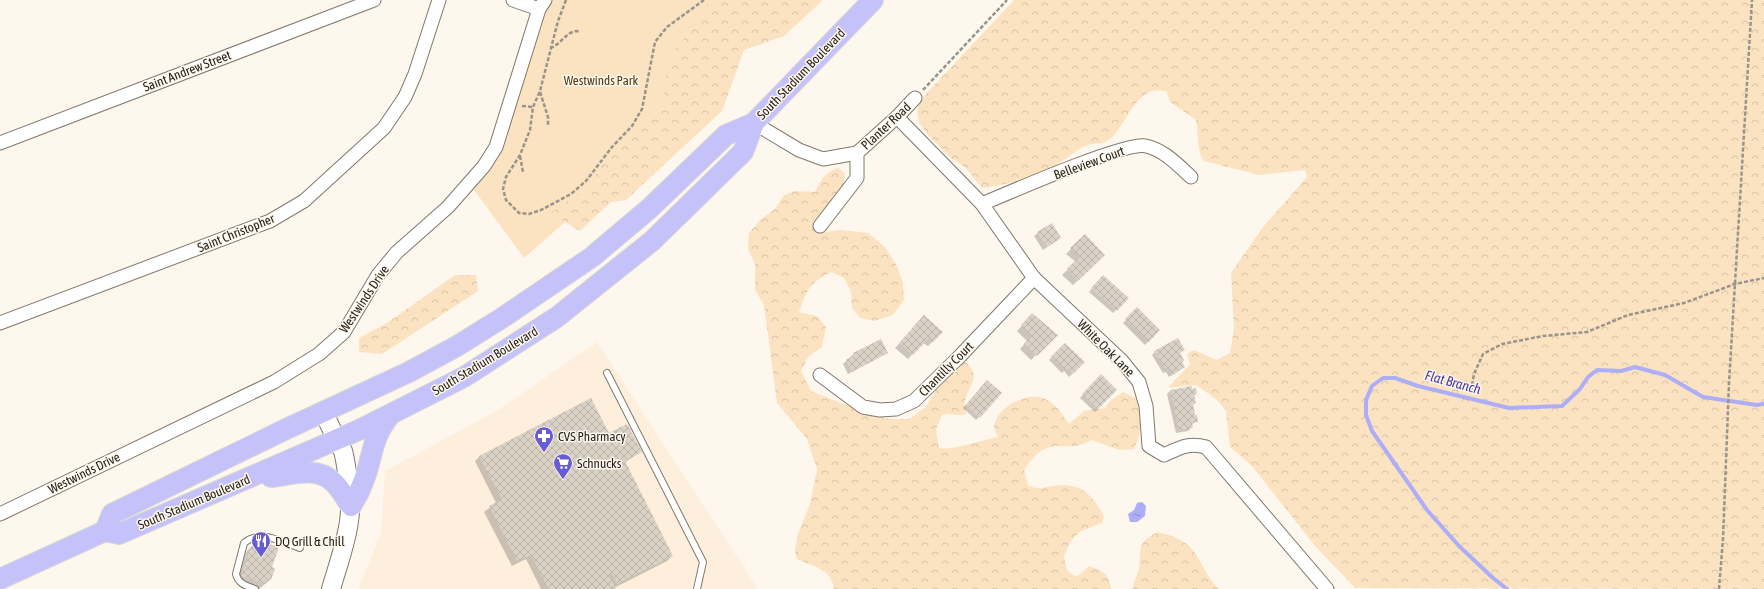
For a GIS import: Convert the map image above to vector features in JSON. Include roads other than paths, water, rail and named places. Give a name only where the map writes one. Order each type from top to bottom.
[{"type":"main road","name":"South Stadium Boulevard","points":[[0,578],[105,531],[119,534],[336,441],[390,415],[464,376],[557,317],[652,241],[743,152],[754,123],[873,0]]},
{"type":"main road","points":[[105,531],[112,514],[284,430],[324,413],[409,372],[450,349],[546,289],[592,257],[650,208],[726,135],[754,123]]},
{"type":"main road","points":[[250,479],[301,472],[317,473],[332,480],[351,506],[362,487],[372,446],[380,427],[390,415]]},
{"type":"street","name":"Saint Andrew Street","points":[[0,143],[374,0]]},
{"type":"street","name":"Saint Christopher","points":[[0,323],[270,221],[304,201],[384,128],[405,97],[415,74],[440,0]]},
{"type":"street","points":[[512,0],[542,5]]},
{"type":"street","name":"Westwinds Drive","points":[[0,514],[274,382],[319,354],[344,332],[382,269],[396,252],[453,201],[484,166],[496,147],[542,5]]},
{"type":"street","name":"Planter Road","points":[[754,123],[799,150],[823,159],[856,153],[897,117],[915,98]]},
{"type":"street","name":"White Oak Lane","points":[[897,117],[982,204],[1034,278],[1122,361],[1139,382],[1146,406],[1149,446],[1164,455],[1186,445],[1196,444],[1206,447],[1327,589]]},
{"type":"street","name":"Belleview Court","points":[[982,204],[1117,151],[1145,145],[1167,155],[1192,177]]},
{"type":"street","name":"Planter Road","points":[[820,226],[857,178],[856,153]]},
{"type":"street","name":"Chantilly Court","points":[[820,376],[863,407],[880,410],[896,408],[914,401],[960,356],[1034,278]]},
{"type":"street","points":[[324,413],[336,441],[343,452],[350,482],[351,506],[351,517],[346,542],[330,589]]},
{"type":"lane","points":[[607,374],[703,562],[698,589]]},
{"type":"lane","points":[[255,589],[243,584],[236,578],[244,543],[251,538],[260,536],[300,548]]},
{"type":"water","points":[[1142,502],[1146,506],[1145,516],[1137,522],[1130,522],[1128,514],[1134,510],[1137,503]]},
{"type":"waterway","name":"Flat Branch","points":[[1507,589],[1459,546],[1427,510],[1372,431],[1366,415],[1366,400],[1372,386],[1383,378],[1395,378],[1418,386],[1509,408],[1562,406],[1580,389],[1588,377],[1597,370],[1621,371],[1635,367],[1665,375],[1703,397],[1757,405],[1764,404]]},
{"type":"place","name":"CVS Pharmacy","points":[[544,453]]},
{"type":"place","name":"Schnucks","points":[[563,480]]},
{"type":"place","name":"DQ Grill & Chill","points":[[261,558]]},
{"type":"park label","name":"Westwinds Park","points":[[601,80]]}]
